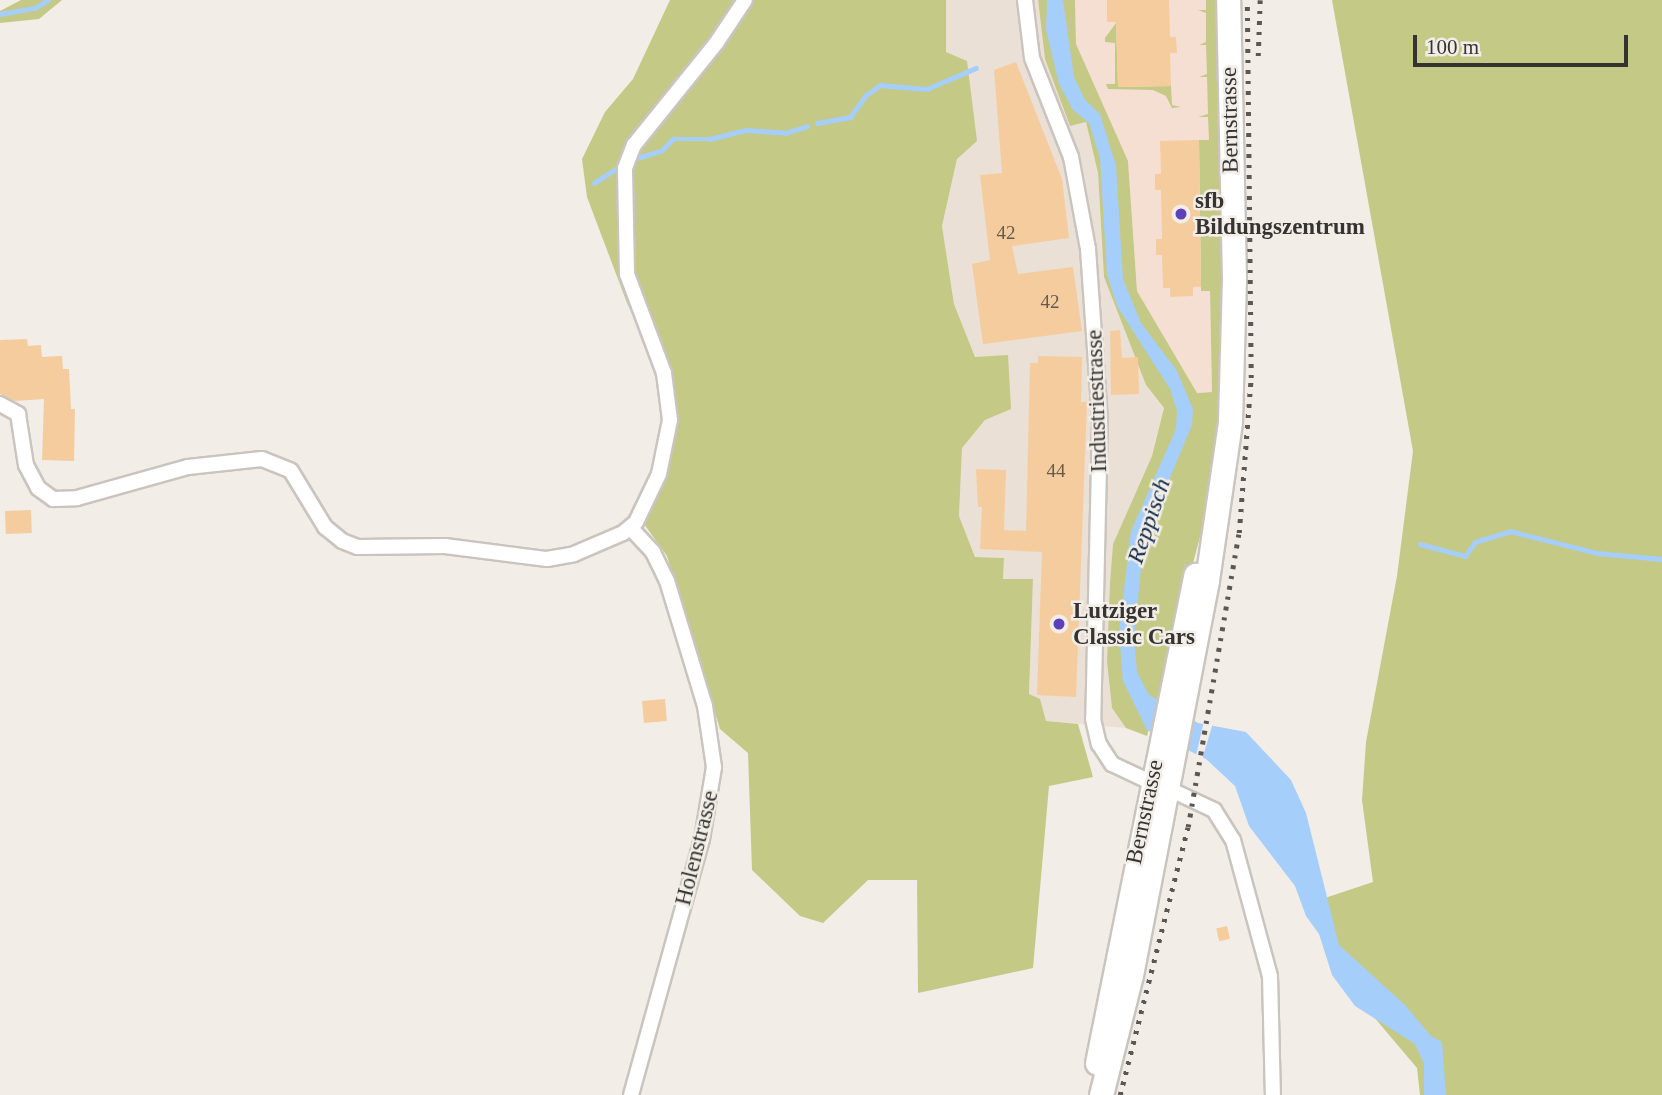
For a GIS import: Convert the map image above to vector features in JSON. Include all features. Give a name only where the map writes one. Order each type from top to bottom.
[{"type":"main road","name":"Bernstrasse","points":[[1101,1095],[1131,975],[1159,785],[1176,698],[1207,580],[1211,533],[1224,464],[1234,368],[1228,0]]},
{"type":"main road","name":"Bernstrasse","points":[[1096,1095],[1104,1018],[1159,785]]},
{"type":"street","points":[[0,404],[18,414],[26,465],[38,488],[53,499],[77,498],[188,467],[262,459],[291,471],[325,527],[342,541],[358,547],[445,546],[547,559],[583,551],[631,528],[659,474],[670,419],[664,373],[627,274],[625,168],[643,132],[718,42],[745,0]]},
{"type":"street","name":"Industriestrasse","points":[[1025,0],[1032,58],[1072,157],[1088,249],[1100,421],[1093,719],[1108,760],[1124,773],[1159,785],[1214,810],[1233,840],[1270,976],[1273,1095]]},
{"type":"street","name":"Holenstrasse","points":[[631,528],[653,552],[667,581],[705,706],[715,767],[702,839],[631,1095]]},
{"type":"shaded area","points":[[946,0],[1038,0],[1045,59],[1070,126],[1086,122],[1098,173],[1104,277],[1146,385],[1164,408],[1152,456],[1113,544],[1107,662],[1112,708],[1126,728],[1046,721],[1040,700],[1029,694],[1033,579],[1003,579],[1004,558],[975,557],[959,516],[962,448],[985,420],[1008,356],[975,357],[954,304],[942,226],[957,159],[946,52]]},
{"type":"shaded area","points":[[1075,0],[1206,0],[1209,140],[1199,141],[1201,291],[1210,291],[1212,392],[1196,393],[1137,291],[1128,162],[1076,44]]},
{"type":"green space","points":[[21,0],[62,0],[39,19],[0,23],[0,11]]},
{"type":"green space","points":[[670,0],[946,0],[946,52],[967,61],[977,141],[957,159],[942,226],[954,304],[975,357],[1008,355],[1011,409],[985,420],[962,448],[959,516],[975,557],[1004,558],[1003,579],[1033,579],[1029,694],[1040,699],[1046,721],[1078,724],[1093,777],[1049,786],[1033,968],[918,993],[917,880],[868,880],[823,923],[800,916],[752,870],[748,753],[720,729],[667,556],[644,524],[666,403],[660,371],[627,303],[587,197],[582,159],[605,112],[633,79]]},
{"type":"green space","points":[[1038,0],[1075,0],[1076,44],[1128,161],[1137,291],[1197,393],[1212,392],[1210,291],[1201,291],[1199,140],[1209,140],[1208,117],[1198,117],[1208,114],[1207,77],[1199,77],[1207,74],[1206,45],[1199,45],[1206,42],[1206,13],[1198,10],[1206,10],[1206,0],[1216,0],[1225,290],[1221,410],[1201,533],[1147,736],[1126,728],[1112,708],[1107,662],[1110,583],[1113,544],[1152,456],[1164,408],[1146,385],[1104,277],[1098,173],[1086,122],[1070,126],[1045,59]]},
{"type":"green space","points":[[1332,0],[1662,0],[1662,1095],[1420,1095],[1417,1068],[1346,984],[1313,902],[1373,882],[1362,800],[1366,742],[1397,576],[1413,451]]},
{"type":"green space","points":[[1116,23],[1118,87],[1171,86],[1172,105],[1181,107],[1172,108],[1166,96],[1153,90],[1108,89],[1106,84],[1115,84],[1115,43],[1105,42],[1105,38]]},
{"type":"water","name":"Reppisch","points":[[1047,0],[1063,0],[1074,77],[1085,100],[1100,114],[1116,166],[1123,279],[1141,323],[1177,371],[1193,409],[1192,425],[1144,540],[1134,637],[1137,672],[1149,695],[1198,723],[1246,732],[1291,780],[1306,813],[1339,945],[1405,1005],[1431,1036],[1442,1042],[1446,1095],[1424,1095],[1424,1064],[1415,1044],[1355,1006],[1332,975],[1319,934],[1306,916],[1295,886],[1249,826],[1235,786],[1206,759],[1147,730],[1123,681],[1119,632],[1131,531],[1176,429],[1177,411],[1170,389],[1117,306],[1107,274],[1100,158],[1089,123],[1073,110],[1059,84],[1046,30]]},
{"type":"pier","points":[[1204,721],[1213,723],[1201,763],[1195,760]]},
{"type":"building","points":[[1107,0],[1169,0],[1170,37],[1176,37],[1177,53],[1170,53],[1171,86],[1118,87],[1116,22],[1107,22]]},
{"type":"building","points":[[1016,62],[1062,179],[1069,238],[1012,246],[1018,274],[1073,267],[1082,331],[983,344],[972,264],[990,260],[980,175],[1002,173],[994,70]]},
{"type":"building","name":"sfb Bildungszentrum","points":[[1199,140],[1201,287],[1193,287],[1193,296],[1170,297],[1170,288],[1163,288],[1162,255],[1156,255],[1156,239],[1162,239],[1161,190],[1155,190],[1155,174],[1161,174],[1160,141]]},
{"type":"building","points":[[1120,330],[1122,358],[1138,357],[1139,394],[1111,395],[1110,331]]},
{"type":"building","points":[[27,339],[28,346],[41,345],[42,357],[62,356],[63,369],[69,369],[71,409],[75,409],[74,461],[42,460],[44,399],[14,401],[0,394],[0,340]]},
{"type":"building","points":[[1038,356],[1082,357],[1081,402],[1087,402],[1076,697],[1037,695],[1042,552],[980,549],[982,507],[978,507],[976,469],[1006,470],[1004,530],[1026,531],[1030,363],[1038,363]]},
{"type":"building","points":[[31,510],[32,533],[6,534],[5,511]]},
{"type":"building","points":[[665,699],[667,721],[644,723],[642,701]]},
{"type":"building","points":[[1227,926],[1230,939],[1219,941],[1216,928]]},
{"type":"waterway","points":[[0,14],[35,8],[48,0]]},
{"type":"waterway","points":[[817,123],[850,117],[865,96],[880,85],[927,89],[976,68]]},
{"type":"waterway","points":[[634,159],[661,151],[673,139],[710,139],[747,130],[786,133],[807,126]]},
{"type":"waterway","points":[[594,183],[619,167]]},
{"type":"waterway","points":[[1420,544],[1465,556],[1475,542],[1510,531],[1597,553],[1662,559]]},
{"type":"railway","points":[[1120,1095],[1188,827],[1239,533],[1251,378],[1247,0]]},
{"type":"railway","points":[[1258,56],[1260,0]]},
{"type":"place","name":"sfb Bildungszentrum","points":[[1181,214]]},
{"type":"place","name":"Lutziger Classic Cars","points":[[1059,624]]}]
